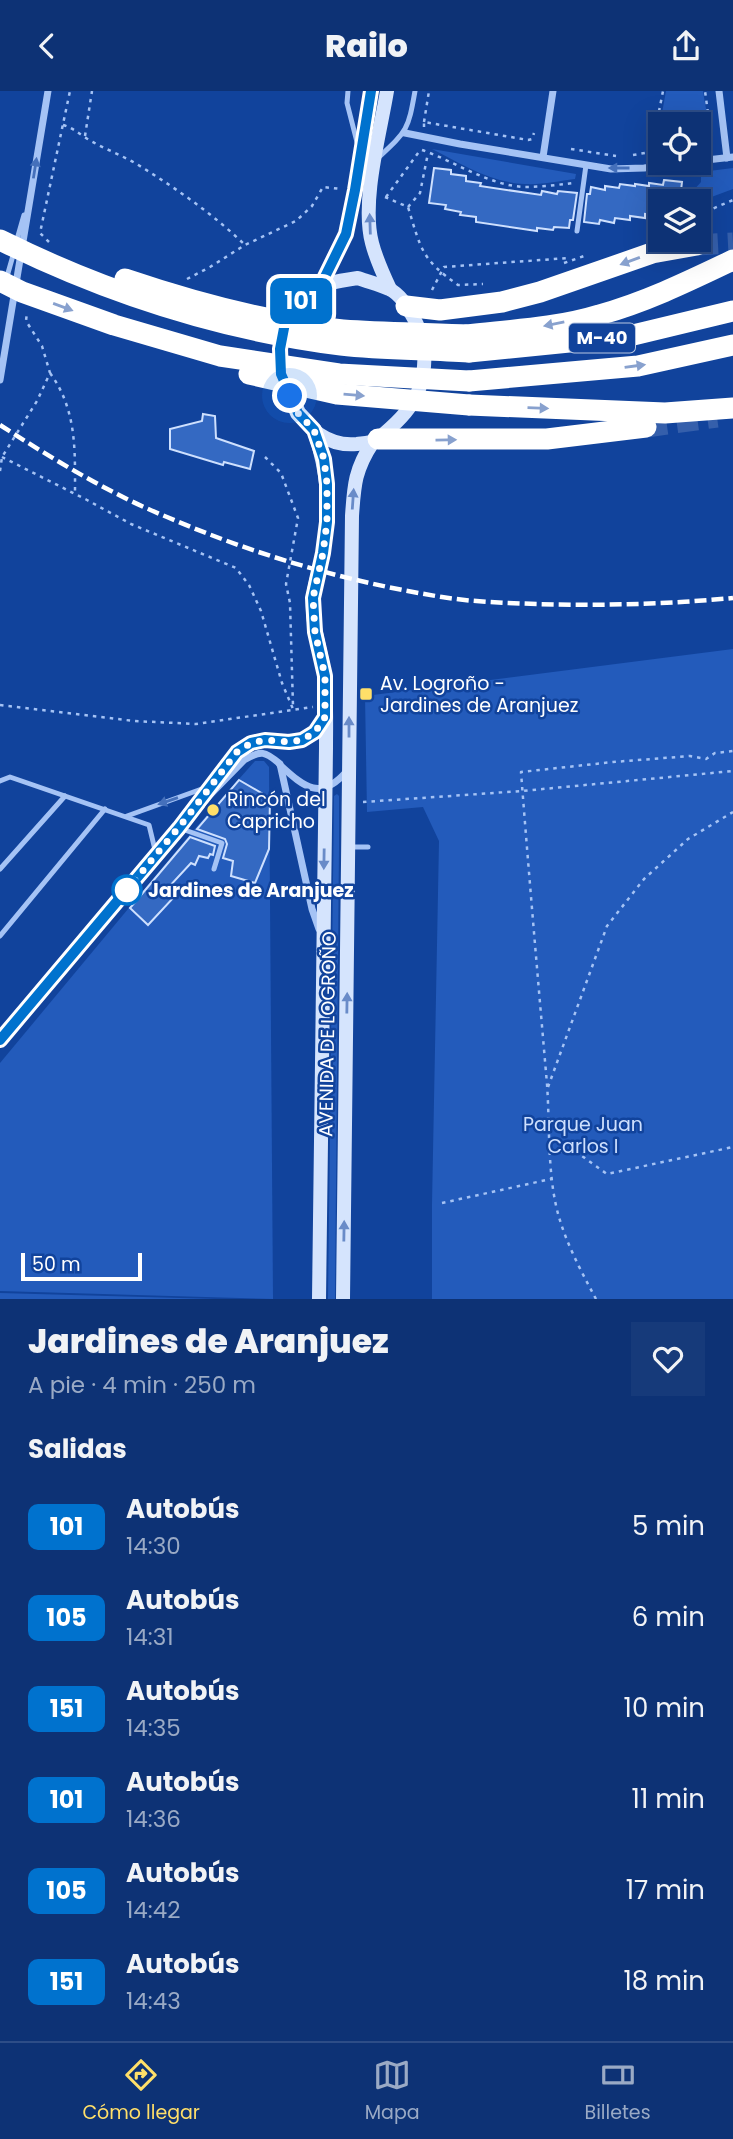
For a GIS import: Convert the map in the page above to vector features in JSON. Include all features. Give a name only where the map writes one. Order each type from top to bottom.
[{"type":"highway","points":[[0,230],[127,280],[261,317],[343,330],[468,343],[598,316],[666,291],[733,260]]},
{"type":"highway","name":"M-40","points":[[0,240],[36,258],[176,311],[257,332],[342,345],[629,336],[733,311]]},
{"type":"highway","points":[[406,306],[440,310],[502,302],[540,292],[658,252]]},
{"type":"highway","name":"M-40","points":[[2,284],[114,325],[220,356],[339,374],[469,381],[638,366],[733,345]]},
{"type":"highway","points":[[220,356],[251,375],[337,394],[469,405],[665,413],[733,408]]},
{"type":"highway","points":[[375,441],[547,439],[646,427]]},
{"type":"main road","points":[[371,91],[360,154],[363,192],[371,241],[390,289]]},
{"type":"main road","points":[[320,287],[346,234],[375,161],[387,91]]},
{"type":"main road","points":[[358,278],[390,289],[406,306],[424,343],[425,363],[420,387],[407,412],[375,441],[345,445],[314,430],[298,413],[281,374],[280,349],[285,323],[302,300],[320,287],[358,278]]},
{"type":"main road","name":"AVENIDA DE LOGROÑO","points":[[314,430],[324,459],[327,484],[327,522],[313,598],[315,632],[325,676],[320,712],[325,789],[319,1299]]},
{"type":"main road","name":"AVENIDA DE LOGROÑO","points":[[343,1299],[352,504],[354,479],[365,453],[375,441]]},
{"type":"street","points":[[0,380],[48,91]]},
{"type":"street","points":[[543,157],[553,91]]},
{"type":"street","points":[[711,160],[730,158],[719,91]]},
{"type":"street","points":[[405,133],[460,145],[611,169],[648,168]]},
{"type":"street","points":[[0,1041],[179,828],[237,752],[251,743],[265,740],[302,740],[315,732],[320,712]]},
{"type":"street","points":[[188,816],[244,760],[261,752],[271,756],[296,779],[315,790],[325,789],[337,782],[349,769]]},
{"type":"street","name":"AVENIDA DE LOGROÑO","points":[[280,764],[312,909],[323,941]]},
{"type":"lane","points":[[348,91],[347,103],[360,154]]},
{"type":"lane","points":[[375,161],[405,133],[411,117],[415,91]]},
{"type":"lane","points":[[577,231],[586,165]]},
{"type":"lane","points":[[2,284],[31,193]]},
{"type":"lane","points":[[0,781],[10,777],[149,825],[156,855]]},
{"type":"lane","points":[[126,816],[209,786]]},
{"type":"lane","points":[[0,869],[65,796]]},
{"type":"lane","points":[[0,936],[104,809]]},
{"type":"lane","points":[[179,828],[222,843],[214,870]]},
{"type":"lane","points":[[348,847],[368,847]]},
{"type":"path","points":[[38,246],[70,91]]},
{"type":"path","points":[[85,137],[92,91]]},
{"type":"path","points":[[424,123],[429,91]]},
{"type":"path","points":[[659,112],[663,91]]},
{"type":"path","points":[[705,91],[708,112]]},
{"type":"path","points":[[63,125],[77,130],[85,137],[137,164],[189,198],[209,212],[245,245]]},
{"type":"path","points":[[563,148],[619,157]]},
{"type":"path","points":[[386,197],[421,149]]},
{"type":"path","points":[[408,207],[420,193],[428,152]]},
{"type":"path","points":[[630,156],[648,153]]},
{"type":"path","points":[[188,279],[245,245],[296,221],[312,206],[323,187],[386,197],[408,207],[420,248],[432,265],[458,285],[486,284]]},
{"type":"path","points":[[711,209],[733,200]]},
{"type":"path","points":[[40,233],[53,247]]},
{"type":"path","points":[[429,294],[444,267],[571,258],[555,267]]},
{"type":"path","points":[[28,309],[26,321],[43,347],[50,373],[61,387],[74,433],[75,494]]},
{"type":"path","points":[[0,471],[2,457],[37,401],[50,373]]},
{"type":"path","points":[[2,457],[131,524],[236,568],[249,585],[261,611],[282,683],[293,709]]},
{"type":"path","points":[[265,457],[281,473],[298,518],[286,584],[290,603],[293,709]]},
{"type":"path","points":[[0,705],[134,721],[195,724],[293,709],[320,712]]},
{"type":"path","points":[[596,1299],[558,1215],[550,1152],[521,772],[690,756],[706,759],[715,753],[733,751]]},
{"type":"path","points":[[363,802],[522,791],[733,771]]},
{"type":"path","points":[[547,1088],[607,926],[644,879],[688,839],[733,812]]},
{"type":"path","points":[[550,1152],[575,1150],[607,1174],[733,1147]]},
{"type":"path","points":[[442,1203],[553,1179]]},
{"type":"green space","points":[[666,91],[703,91],[706,112],[662,112]]},
{"type":"green space","points":[[432,149],[576,174],[575,179],[550,183],[513,183],[477,172]]},
{"type":"green space","points":[[733,168],[733,189],[711,197],[711,189],[695,189],[701,182],[701,175],[711,175],[711,171]]},
{"type":"green space","name":"Parque Juan Carlos I","points":[[733,649],[733,1299],[432,1299],[439,841],[423,807],[367,812],[365,696]]},
{"type":"green space","points":[[255,761],[264,761],[269,767],[273,1299],[0,1291],[0,1063],[192,832]]},
{"type":"green space","points":[[337,794],[339,847],[335,1299],[328,1299],[334,796]]},
{"type":"green space","points":[[0,1293],[216,1299],[0,1299]]},
{"type":"building","points":[[434,168],[451,170],[451,174],[466,176],[466,181],[481,183],[480,186],[541,195],[542,191],[557,194],[558,191],[577,193],[573,220],[570,220],[569,228],[537,228],[537,231],[476,222],[476,217],[445,209],[446,205],[429,203]]},
{"type":"building","points":[[664,180],[682,182],[681,189],[648,189],[648,214],[645,214],[645,218],[630,216],[630,220],[615,218],[614,223],[600,220],[599,224],[584,222],[587,194],[590,194],[591,187],[605,190],[605,186],[619,188],[620,184],[663,185]]},
{"type":"building","points":[[203,414],[215,416],[216,438],[254,451],[250,469],[224,462],[223,465],[170,449],[170,429],[202,421]]},
{"type":"building","points":[[239,780],[270,798],[269,849],[255,883],[231,876],[233,861],[223,858],[227,844],[225,839],[197,829]]},
{"type":"building","points":[[190,837],[215,846],[213,855],[210,854],[208,858],[199,856],[195,865],[191,863],[166,890],[175,896],[148,925],[130,908]]},
{"type":"tunnel","points":[[711,244],[733,243]]},
{"type":"tunnel","points":[[646,427],[717,417]]},
{"type":"railway","points":[[0,425],[61,463],[145,508],[268,555],[372,584],[454,599],[513,603],[635,604],[733,598]]},
{"type":"bus line","name":"101","points":[[0,1040],[179,828],[237,752],[251,743],[265,740],[302,740],[315,732],[325,717],[325,676],[315,632],[313,598],[327,522],[324,459],[314,430],[298,413],[281,374],[280,349],[285,323],[302,300],[320,287],[346,234],[371,91]]},
{"type":"place","name":"Av. Logroño - Jardines de Aranjuez","points":[[366,694]]},
{"type":"place","name":"Rincón del Capricho","points":[[213,810]]},
{"type":"place","name":"Jardines de Aranjuez","points":[[127,890]]},
{"type":"route","points":[[127,890],[237,752],[251,743],[265,740],[302,740],[315,732],[325,717],[325,676],[315,632],[313,598],[327,522],[327,484],[324,459],[314,430],[298,413],[290,396]]}]
